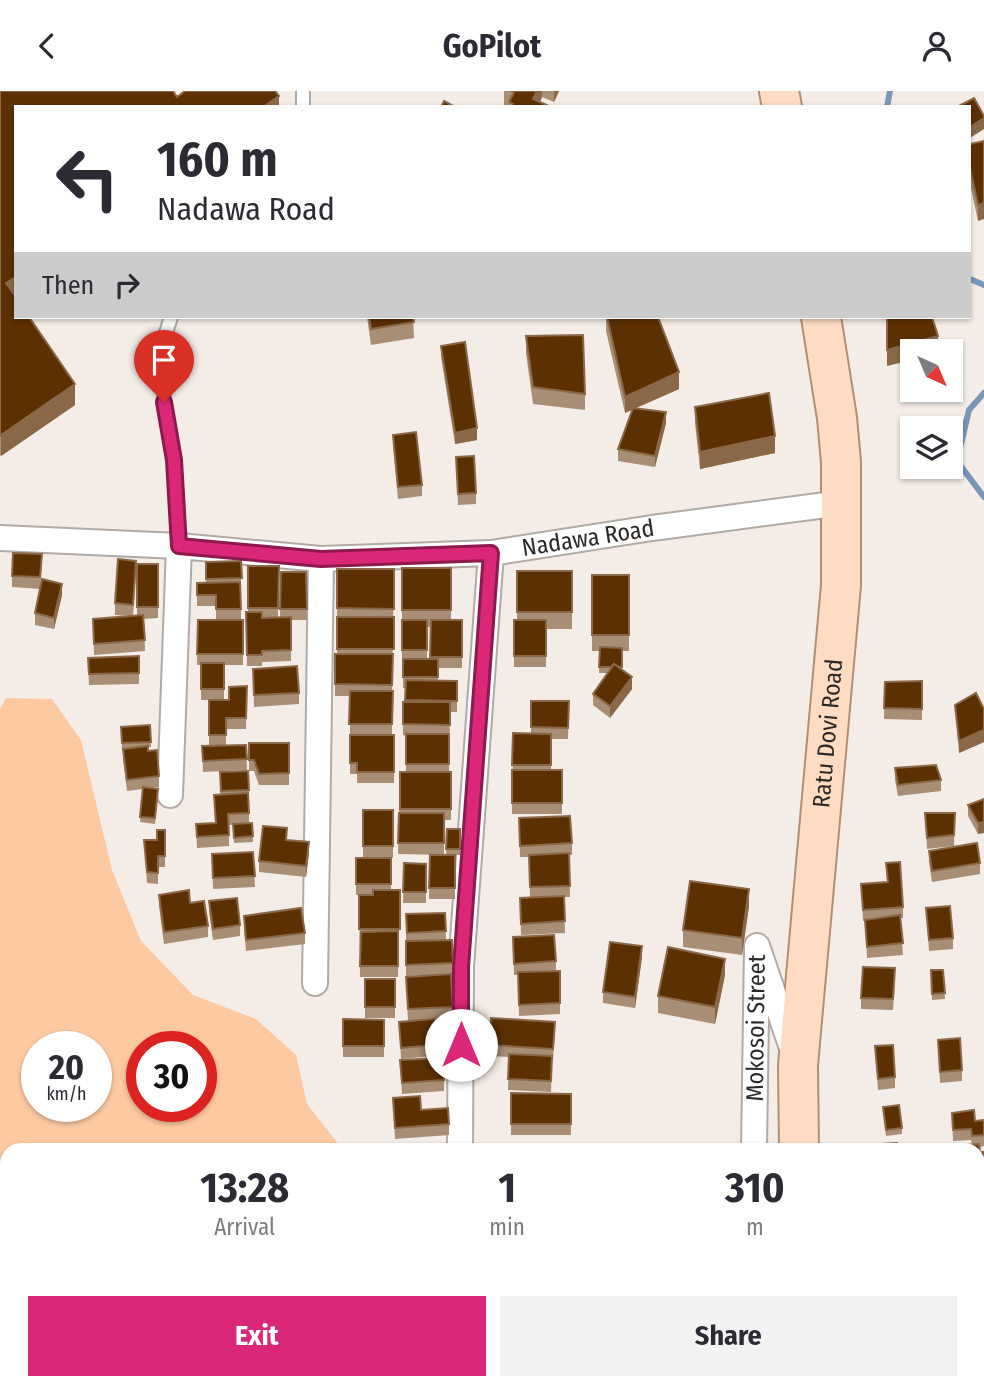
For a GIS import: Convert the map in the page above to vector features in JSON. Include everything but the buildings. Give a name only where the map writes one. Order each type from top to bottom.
[{"type":"main road","name":"Ratu Dovi Road","points":[[799,1143],[798,1065],[841,585],[841,462],[838,418],[821,319]]},
{"type":"street","name":"Nadawa Road","points":[[0,538],[179,546],[321,559],[491,553],[652,527],[841,503]]},
{"type":"street","points":[[170,795],[179,546]]},
{"type":"street","points":[[460,1143],[461,967],[491,553]]},
{"type":"street","points":[[315,983],[321,559]]},
{"type":"street","name":"Mokosoi Street","points":[[754,1143],[757,946],[798,1065]]},
{"type":"lane","points":[[170,319],[164,336],[164,402],[174,460],[179,546]]},
{"type":"shaded area","points":[[6,698],[52,699],[81,740],[112,870],[141,941],[193,995],[256,1019],[296,1055],[307,1104],[338,1143],[0,1143],[0,709]]},
{"type":"waterway","points":[[887,105],[890,91]]},
{"type":"waterway","points":[[971,279],[984,285]]},
{"type":"waterway","points":[[984,393],[969,410],[957,461],[984,497]]},
{"type":"route","points":[[164,402],[174,460],[179,546],[321,559],[491,553],[461,967],[461,1045]]}]
